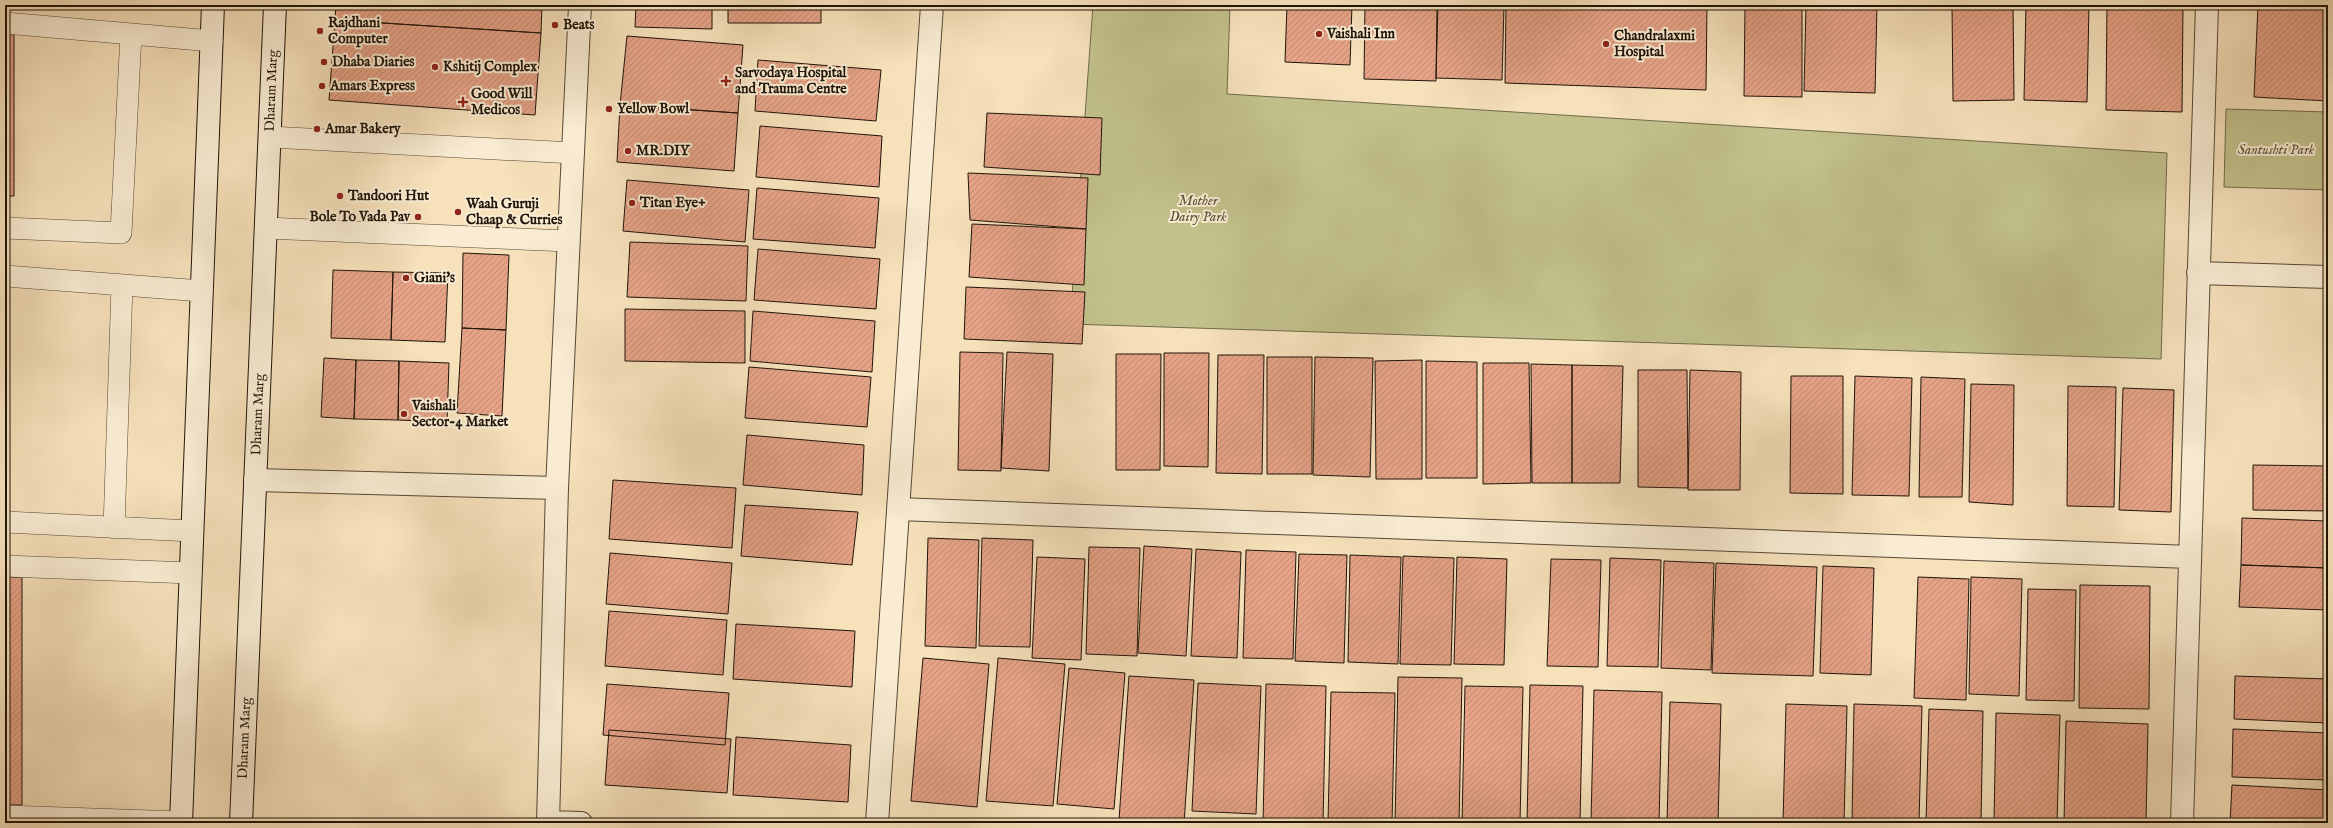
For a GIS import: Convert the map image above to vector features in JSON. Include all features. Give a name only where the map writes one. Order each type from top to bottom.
[{"type":"street","points":[[181,823],[213,5]]},
{"type":"street","name":"Dharam Marg","points":[[241,823],[275,5]]},
{"type":"street","points":[[580,5],[557,488],[548,822],[581,823]]},
{"type":"street","points":[[877,823],[932,5]]},
{"type":"street","points":[[2182,823],[2207,5]]},
{"type":"street","points":[[2198,273],[2328,277]]},
{"type":"street","points":[[255,480],[557,488]]},
{"type":"street","points":[[898,510],[2190,557]]},
{"type":"lane","points":[[5,23],[212,41]]},
{"type":"lane","points":[[5,228],[121,233],[131,34]]},
{"type":"lane","points":[[270,137],[573,153]]},
{"type":"lane","points":[[266,228],[568,241]]},
{"type":"lane","points":[[5,276],[202,291]]},
{"type":"lane","points":[[114,528],[122,285]]},
{"type":"lane","points":[[5,522],[192,531]]},
{"type":"lane","points":[[5,566],[191,572]]},
{"type":"lane","points":[[5,816],[181,823]]},
{"type":"green space","name":"Mother Dairy Park","points":[[1093,5],[1230,5],[1227,94],[2167,153],[2161,359],[1070,324]]},
{"type":"green space","name":"Santushti Park","points":[[2226,109],[2328,112],[2328,190],[2224,187]]},
{"type":"building","points":[[336,5],[542,5],[541,33],[335,20]]},
{"type":"building","points":[[636,5],[712,5],[712,29],[635,27]]},
{"type":"building","points":[[728,5],[821,5],[821,23],[728,23]]},
{"type":"building","name":"Vaishali Inn","points":[[1287,5],[1352,5],[1350,65],[1285,62]]},
{"type":"building","points":[[1365,5],[1437,5],[1436,81],[1364,79]]},
{"type":"building","points":[[1438,5],[1504,5],[1502,80],[1436,78]]},
{"type":"building","name":"Chandralaxmi Hospital","points":[[1506,5],[1707,5],[1706,90],[1505,83]]},
{"type":"building","points":[[1745,5],[1802,5],[1802,97],[1744,96]]},
{"type":"building","points":[[1806,5],[1877,5],[1875,93],[1804,91]]},
{"type":"building","points":[[1952,5],[2013,5],[2014,100],[1953,101]]},
{"type":"building","points":[[2026,5],[2089,5],[2087,102],[2024,100]]},
{"type":"building","points":[[2107,5],[2183,5],[2182,112],[2106,110]]},
{"type":"building","points":[[2258,5],[2328,5],[2328,101],[2254,97]]},
{"type":"building","name":"Kshitij Complex","points":[[335,20],[541,33],[535,115],[329,100]]},
{"type":"building","points":[[5,30],[14,30],[14,196],[5,196]]},
{"type":"building","points":[[627,36],[743,45],[738,113],[620,105]]},
{"type":"building","points":[[758,60],[881,70],[876,121],[755,111]]},
{"type":"building","points":[[620,105],[738,113],[734,171],[617,162]]},
{"type":"building","points":[[987,113],[1102,118],[1100,175],[984,167]]},
{"type":"building","points":[[760,126],[882,136],[879,187],[756,177]]},
{"type":"building","points":[[968,173],[1088,178],[1086,229],[970,220]]},
{"type":"building","points":[[627,180],[749,190],[745,242],[623,231]]},
{"type":"building","points":[[757,188],[879,198],[875,248],[753,239]]},
{"type":"building","points":[[972,224],[1086,229],[1084,285],[969,277]]},
{"type":"building","points":[[630,242],[748,246],[746,301],[627,297]]},
{"type":"building","points":[[758,249],[880,259],[876,309],[754,300]]},
{"type":"building","points":[[463,253],[509,255],[506,330],[462,328]]},
{"type":"building","points":[[333,270],[393,272],[391,340],[331,338]]},
{"type":"building","points":[[393,272],[448,273],[445,342],[391,340]]},
{"type":"building","points":[[966,287],[1085,292],[1082,344],[964,339]]},
{"type":"building","points":[[625,309],[745,311],[745,363],[625,361]]},
{"type":"building","points":[[753,311],[875,321],[872,372],[750,361]]},
{"type":"building","points":[[462,328],[506,330],[502,416],[457,413]]},
{"type":"building","points":[[960,352],[1003,353],[1001,471],[958,470]]},
{"type":"building","points":[[1007,352],[1053,354],[1049,471],[1001,468]]},
{"type":"building","points":[[1164,353],[1209,353],[1208,467],[1164,466]]},
{"type":"building","points":[[1116,354],[1161,354],[1160,470],[1116,470]]},
{"type":"building","points":[[1218,355],[1264,355],[1262,474],[1216,473]]},
{"type":"building","points":[[1267,357],[1312,357],[1312,474],[1267,474]]},
{"type":"building","points":[[1315,357],[1373,358],[1370,477],[1313,475]]},
{"type":"building","points":[[324,358],[356,360],[354,419],[321,417]]},
{"type":"building","points":[[356,360],[399,361],[398,420],[354,419]]},
{"type":"building","points":[[1422,360],[1422,479],[1376,479],[1375,361]]},
{"type":"building","points":[[399,361],[449,363],[447,422],[398,420]]},
{"type":"building","points":[[1426,361],[1477,362],[1477,478],[1426,478]]},
{"type":"building","points":[[1483,363],[1529,363],[1531,483],[1483,484]]},
{"type":"building","points":[[1531,364],[1572,365],[1572,483],[1532,483]]},
{"type":"building","points":[[1572,365],[1623,366],[1620,483],[1572,483]]},
{"type":"building","points":[[749,367],[871,377],[867,427],[745,418]]},
{"type":"building","points":[[1638,370],[1687,370],[1688,488],[1638,487]]},
{"type":"building","points":[[1690,370],[1741,372],[1740,490],[1688,490]]},
{"type":"building","points":[[1791,376],[1843,376],[1843,494],[1790,493]]},
{"type":"building","points":[[1855,376],[1912,378],[1909,496],[1852,495]]},
{"type":"building","points":[[1921,377],[1965,379],[1962,497],[1919,497]]},
{"type":"building","points":[[1971,384],[2014,385],[2013,505],[1969,502]]},
{"type":"building","points":[[2068,386],[2116,387],[2114,507],[2067,506]]},
{"type":"building","points":[[2123,388],[2174,390],[2171,512],[2119,510]]},
{"type":"building","points":[[747,435],[864,445],[862,495],[743,485]]},
{"type":"building","points":[[2253,465],[2328,466],[2328,511],[2253,510]]},
{"type":"building","points":[[613,480],[736,488],[732,548],[609,539]]},
{"type":"building","points":[[745,505],[858,512],[852,565],[741,556]]},
{"type":"building","points":[[2242,518],[2328,521],[2328,568],[2241,565]]},
{"type":"building","points":[[928,538],[979,540],[976,648],[925,646]]},
{"type":"building","points":[[982,538],[1033,540],[1030,647],[979,646]]},
{"type":"building","points":[[1144,546],[1192,549],[1186,656],[1138,653]]},
{"type":"building","points":[[1089,547],[1140,548],[1137,656],[1086,654]]},
{"type":"building","points":[[1196,549],[1241,552],[1237,658],[1191,656]]},
{"type":"building","points":[[1246,550],[1296,552],[1293,659],[1243,658]]},
{"type":"building","points":[[610,553],[732,563],[728,614],[606,604]]},
{"type":"building","points":[[1299,554],[1347,555],[1344,663],[1295,661]]},
{"type":"building","points":[[1350,555],[1401,557],[1398,664],[1348,662]]},
{"type":"building","points":[[1403,556],[1454,558],[1451,665],[1400,664]]},
{"type":"building","points":[[1037,557],[1085,559],[1081,660],[1032,658]]},
{"type":"building","points":[[1457,557],[1507,559],[1504,665],[1454,664]]},
{"type":"building","points":[[1610,558],[1661,560],[1658,667],[1607,666]]},
{"type":"building","points":[[1551,559],[1601,560],[1598,667],[1547,666]]},
{"type":"building","points":[[1664,561],[1714,563],[1711,670],[1661,668]]},
{"type":"building","points":[[1716,563],[1817,567],[1813,676],[1712,673]]},
{"type":"building","points":[[2241,565],[2328,568],[2328,610],[2239,607]]},
{"type":"building","points":[[1823,566],[1874,568],[1871,675],[1820,673]]},
{"type":"building","points":[[5,577],[22,577],[22,805],[5,805]]},
{"type":"building","points":[[1918,577],[1969,579],[1966,700],[1914,698]]},
{"type":"building","points":[[1971,577],[2022,579],[2019,696],[1969,694]]},
{"type":"building","points":[[2080,585],[2150,586],[2149,709],[2079,708]]},
{"type":"building","points":[[2028,589],[2076,590],[2074,701],[2026,700]]},
{"type":"building","points":[[609,611],[727,620],[723,675],[605,666]]},
{"type":"building","points":[[736,624],[855,631],[852,687],[733,679]]},
{"type":"building","points":[[923,658],[989,664],[977,807],[911,801]]},
{"type":"building","points":[[998,658],[1065,664],[1053,806],[986,801]]},
{"type":"building","points":[[1069,668],[1125,673],[1114,809],[1057,804]]},
{"type":"building","points":[[1129,676],[1194,680],[1184,823],[1119,820]]},
{"type":"building","points":[[2235,676],[2328,679],[2328,723],[2234,719]]},
{"type":"building","points":[[1398,677],[1462,678],[1459,823],[1395,823]]},
{"type":"building","points":[[1198,683],[1261,686],[1256,814],[1192,811]]},
{"type":"building","points":[[607,684],[729,693],[725,745],[603,735]]},
{"type":"building","points":[[1266,684],[1326,686],[1323,823],[1263,823]]},
{"type":"building","points":[[1530,685],[1583,686],[1580,823],[1527,823]]},
{"type":"building","points":[[1465,686],[1523,687],[1520,823],[1462,823]]},
{"type":"building","points":[[1594,690],[1662,692],[1659,823],[1591,823]]},
{"type":"building","points":[[1331,692],[1395,693],[1392,823],[1328,823]]},
{"type":"building","points":[[1670,702],[1721,704],[1718,823],[1667,823]]},
{"type":"building","points":[[1786,704],[1847,706],[1844,823],[1783,823]]},
{"type":"building","points":[[1854,704],[1922,706],[1919,823],[1852,823]]},
{"type":"building","points":[[1929,709],[1983,711],[1981,823],[1926,823]]},
{"type":"building","points":[[1996,713],[2060,715],[2057,823],[1994,823]]},
{"type":"building","points":[[2066,721],[2148,724],[2146,823],[2064,823]]},
{"type":"building","points":[[2233,729],[2328,733],[2328,780],[2232,777]]},
{"type":"building","points":[[609,730],[731,739],[727,793],[605,785]]},
{"type":"building","points":[[736,737],[851,745],[848,802],[733,795]]},
{"type":"building","points":[[2232,785],[2328,790],[2328,823],[2230,823]]},
{"type":"place","name":"Beats","points":[[555,25]]},
{"type":"place","name":"Rajdhani Computer","points":[[320,31]]},
{"type":"place","name":"Vaishali Inn","points":[[1319,34]]},
{"type":"place","name":"Chandralaxmi Hospital","points":[[1606,44]]},
{"type":"place","name":"Dhaba Diaries","points":[[324,62]]},
{"type":"place","name":"Kshitij Complex","points":[[435,67]]},
{"type":"place","name":"Sarvodaya Hospital and Trauma Centre","points":[[726,81]]},
{"type":"place","name":"Amars Express","points":[[322,86]]},
{"type":"place","name":"Good Will Medicos","points":[[463,102]]},
{"type":"place","name":"Yellow Bowl","points":[[609,109]]},
{"type":"place","name":"Amar Bakery","points":[[317,129]]},
{"type":"place","name":"MR.DIY","points":[[628,151]]},
{"type":"place","name":"Tandoori Hut","points":[[340,196]]},
{"type":"place","name":"Titan Eye+","points":[[632,203]]},
{"type":"place","name":"Waah Guruji Chaap & Curries","points":[[458,212]]},
{"type":"place","name":"Bole To Vada Pav","points":[[418,217]]},
{"type":"place","name":"Giani's","points":[[406,278]]},
{"type":"place","name":"Vaishali Sector-4 Market","points":[[404,414]]}]
